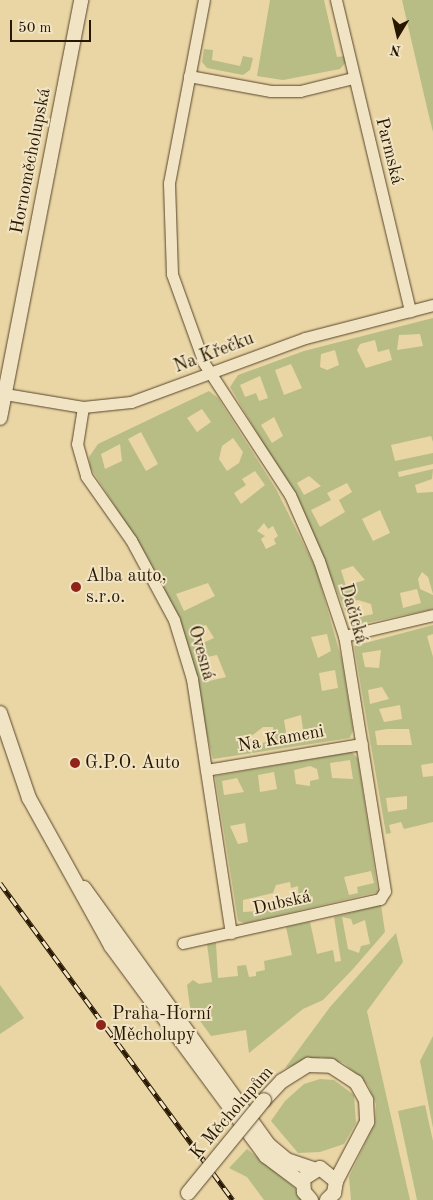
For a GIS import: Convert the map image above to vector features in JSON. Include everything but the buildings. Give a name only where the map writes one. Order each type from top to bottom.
[{"type":"street","name":"Hornoměcholupská","points":[[0,418],[81,0]]},
{"type":"street","name":"Dačická","points":[[204,0],[171,167],[168,236],[184,317],[211,374],[290,495],[344,636],[385,891]]},
{"type":"street","name":"Parmská","points":[[336,0],[353,78],[410,311]]},
{"type":"street","points":[[189,76],[271,91],[300,91],[353,78]]},
{"type":"street","name":"Na Křečku","points":[[5,394],[83,407],[131,402],[305,338],[433,305]]},
{"type":"street","name":"Ovesná","points":[[83,407],[77,444],[86,476],[131,540],[174,620],[192,679],[231,933]]},
{"type":"street","points":[[344,636],[433,615]]},
{"type":"street","points":[[0,713],[29,798],[111,946],[228,1108],[276,1167],[302,1183],[311,1200]]},
{"type":"street","name":"Na Kameni","points":[[206,770],[362,744]]},
{"type":"street","points":[[75,882],[125,940],[270,1145],[287,1160],[318,1169],[334,1193]]},
{"type":"street","name":"Dubská","points":[[183,943],[380,899],[385,891]]},
{"type":"street","name":"K Měcholupům","points":[[185,1196],[264,1100],[282,1081],[308,1066],[331,1066],[344,1072],[363,1091],[368,1112],[363,1133],[350,1153],[334,1193]]},
{"type":"street","name":"K Měcholupům","points":[[318,1169],[350,1153]]},
{"type":"street","points":[[302,1183],[318,1169]]},
{"type":"green space","points":[[270,0],[324,0],[337,57],[345,56],[347,61],[340,69],[283,80],[257,76]]},
{"type":"green space","points":[[402,0],[433,0],[433,132],[428,112]]},
{"type":"green space","points":[[204,49],[213,50],[212,60],[240,66],[243,56],[253,58],[250,70],[243,75],[207,68],[202,62]]},
{"type":"green space","points":[[433,318],[433,442],[431,436],[391,445],[395,461],[433,453],[433,464],[398,472],[399,477],[433,469],[432,479],[415,485],[417,493],[433,492],[433,594],[428,577],[422,572],[418,579],[420,589],[433,595],[433,609],[352,626],[300,506],[230,387],[238,375],[304,351]],"holes":[[[420,334],[423,346],[397,350],[399,335]],[[375,340],[378,352],[389,349],[392,360],[366,368],[357,350],[360,344]],[[335,350],[339,365],[327,370],[320,367],[321,354]],[[291,364],[302,388],[284,395],[275,370]],[[260,376],[268,398],[259,401],[256,393],[245,397],[240,385]],[[274,417],[283,436],[272,443],[261,425]],[[309,476],[321,486],[304,495],[297,483]],[[347,483],[352,492],[339,500],[345,512],[320,527],[311,510],[331,500],[327,493]],[[380,510],[390,533],[373,541],[362,519]],[[353,566],[365,580],[346,586],[341,570]],[[417,589],[421,603],[403,608],[400,593]],[[358,600],[371,604],[373,614],[355,618],[351,602]]]},
{"type":"green space","points":[[209,391],[218,398],[276,489],[316,569],[342,661],[353,730],[350,738],[213,759],[179,621],[148,558],[90,467],[89,457],[98,444]],"holes":[[[202,409],[211,422],[197,432],[187,418]],[[141,432],[158,464],[146,471],[128,439]],[[233,438],[243,452],[239,463],[227,471],[219,459],[222,446]],[[120,444],[122,461],[105,469],[101,454]],[[255,471],[265,485],[241,504],[234,493],[246,485],[242,479]],[[264,523],[268,529],[273,526],[278,536],[274,539],[276,544],[266,549],[261,539],[265,536],[257,531]],[[208,583],[215,596],[184,611],[176,594]],[[206,625],[214,638],[196,646],[191,630]],[[327,634],[331,651],[318,658],[311,637]],[[217,655],[226,677],[205,682],[202,658]],[[335,670],[338,688],[322,691],[319,673]],[[301,715],[304,737],[287,738],[284,720]],[[263,727],[273,727],[275,740],[254,745],[250,737]]]},
{"type":"green space","points":[[433,625],[433,634],[427,636],[433,657],[433,763],[421,765],[423,777],[433,776],[433,822],[404,829],[401,822],[389,825],[391,833],[386,834],[354,646]],"holes":[[[381,650],[379,668],[365,667],[362,653]],[[382,687],[389,699],[370,704],[368,690]],[[400,705],[402,719],[384,722],[379,709]],[[409,729],[412,745],[377,745],[375,731]],[[407,796],[407,809],[388,812],[386,798]]]},
{"type":"green space","points":[[352,752],[358,759],[378,892],[245,923],[238,921],[215,776]],"holes":[[[350,760],[353,779],[332,778],[330,763]],[[310,766],[317,769],[319,779],[310,781],[310,786],[296,784],[294,770]],[[274,772],[277,789],[260,792],[258,775]],[[237,778],[244,792],[224,795],[222,781]],[[245,823],[248,842],[238,844],[230,826]],[[371,871],[374,883],[357,887],[358,893],[349,895],[344,877]],[[290,882],[291,888],[298,886],[299,905],[288,907],[287,901],[262,911],[243,912],[243,900],[273,893],[276,885]]]},
{"type":"green space","points":[[381,905],[385,932],[323,1000],[303,1009],[249,1053],[246,1030],[211,1036],[190,1007],[187,985],[193,980],[199,984],[212,982],[207,944],[216,943],[218,978],[238,976],[237,966],[246,965],[249,977],[256,976],[256,972],[265,970],[264,961],[292,955],[286,927],[310,922],[317,954],[333,950],[335,962],[341,961],[334,917]],"holes":[[[342,917],[351,919],[353,925],[365,920],[370,944],[361,946],[359,953],[348,949]]]},
{"type":"green space","points":[[396,933],[403,962],[367,1011],[410,1200],[351,1200],[349,1177],[375,1123],[376,1104],[368,1085],[344,1063],[322,1057],[285,1068],[330,1007]]},
{"type":"green space","points":[[0,985],[24,1018],[0,1034]]},
{"type":"green space","points":[[433,1036],[433,1128],[420,1061]]},
{"type":"green space","points":[[320,1079],[334,1080],[354,1095],[356,1123],[344,1144],[320,1152],[298,1153],[271,1121],[285,1101],[304,1084]]},
{"type":"green space","points":[[425,1105],[433,1141],[433,1200],[417,1200],[398,1111]]},
{"type":"green space","points":[[247,1149],[294,1187],[302,1200],[264,1200],[247,1177],[229,1168]]},
{"type":"railway","points":[[0,883],[233,1200]]},
{"type":"place","name":"Alba auto, s.r.o.","points":[[76,587]]},
{"type":"place","name":"G.P.O. Auto","points":[[75,763]]},
{"type":"place","name":"Praha-Horní Měcholupy","points":[[101,1025]]}]
